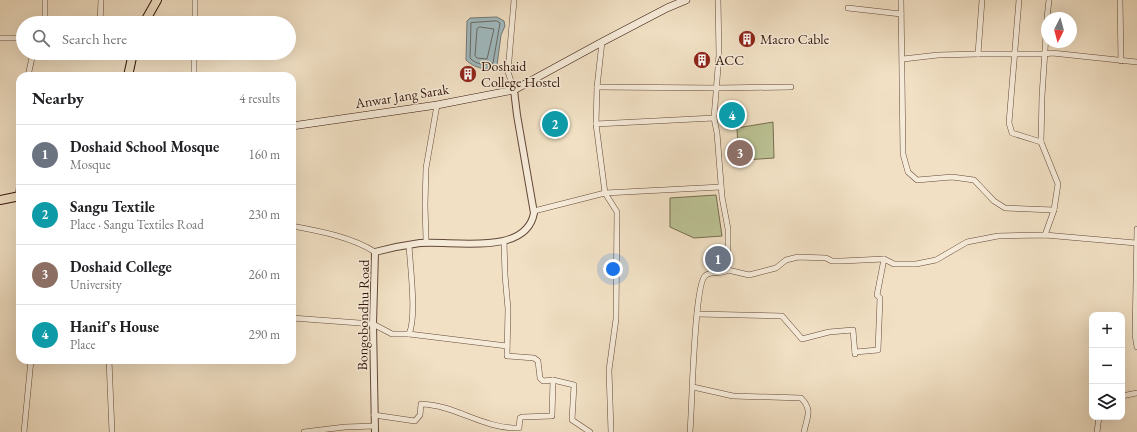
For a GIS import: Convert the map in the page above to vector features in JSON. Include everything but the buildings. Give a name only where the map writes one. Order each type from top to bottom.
[{"type":"highway","points":[[148,16],[157,0]]},
{"type":"highway","points":[[129,72],[131,60]]},
{"type":"highway","points":[[0,200],[16,197]]},
{"type":"main road","name":"Anwar Jang Sarak","points":[[296,125],[437,105],[514,90],[602,42],[667,8],[686,0]]},
{"type":"street","points":[[45,0],[45,16]]},
{"type":"street","points":[[100,16],[101,0]]},
{"type":"street","points":[[195,0],[195,16]]},
{"type":"street","points":[[514,0],[508,72],[514,90],[534,211],[605,193],[648,189],[721,187]]},
{"type":"street","points":[[718,0],[719,55],[714,118],[717,133],[721,187],[728,229],[728,270]]},
{"type":"street","points":[[901,0],[903,154],[908,172],[917,180],[952,178],[974,180],[994,202],[1005,208],[1054,210]]},
{"type":"street","points":[[978,54],[982,0]]},
{"type":"street","points":[[1019,0],[1016,55],[1009,114],[1012,133],[1041,142]]},
{"type":"street","points":[[1048,12],[1049,0]]},
{"type":"street","points":[[1120,0],[1121,61]]},
{"type":"street","points":[[848,8],[901,14]]},
{"type":"street","points":[[0,38],[16,38]]},
{"type":"street","points":[[602,42],[597,86],[596,124],[605,193],[617,212],[616,318],[609,370],[611,432]]},
{"type":"street","points":[[1045,48],[1041,142],[1058,184],[1054,210],[1045,235]]},
{"type":"street","points":[[902,59],[938,55],[1016,55],[1052,53],[1137,62]]},
{"type":"street","points":[[29,72],[31,60]]},
{"type":"street","points":[[194,60],[194,72]]},
{"type":"street","points":[[597,86],[717,88],[791,87]]},
{"type":"street","points":[[426,240],[426,168],[437,105]]},
{"type":"street","points":[[596,124],[714,118]]},
{"type":"street","name":"Bongobondhu Road","points":[[375,429],[373,324],[375,252],[420,243],[499,243],[521,235],[533,221],[534,211]]},
{"type":"street","points":[[296,227],[337,237],[367,247],[375,252]]},
{"type":"street","points":[[1137,229],[1135,335],[1137,347]]},
{"type":"street","points":[[690,432],[697,314],[702,280],[704,276],[728,270],[749,275],[776,268],[786,260],[798,257],[826,258],[832,261],[842,262],[884,259],[888,263],[902,265],[936,260],[968,242],[998,236],[1045,235],[1136,243]]},
{"type":"street","points":[[504,241],[504,275],[508,309],[507,356],[534,358],[538,361],[540,378],[543,381],[553,380],[574,385],[572,420],[590,432]]},
{"type":"street","points":[[409,245],[412,293],[412,322],[409,334]]},
{"type":"street","points":[[697,314],[782,316],[802,339],[829,332],[853,330],[855,352],[878,350],[880,298],[877,295],[884,259]]},
{"type":"street","points":[[296,318],[373,324],[392,334],[409,334],[508,346]]},
{"type":"street","points":[[24,432],[31,364]]},
{"type":"street","points":[[109,364],[112,432]]},
{"type":"street","points":[[374,415],[415,421],[420,414],[420,404],[444,408],[490,426],[519,428],[520,418],[522,417],[552,416],[553,380]]},
{"type":"street","points":[[692,387],[734,396],[802,398],[807,403],[809,412],[804,432]]},
{"type":"street","points":[[1125,395],[1137,393]]},
{"type":"street","points":[[1097,432],[1099,420]]},
{"type":"street","points":[[304,432],[345,427],[375,429]]},
{"type":"green space","points":[[773,122],[774,158],[745,160],[738,150],[737,128]]},
{"type":"green space","points":[[716,195],[722,236],[694,238],[670,227],[670,198]]},
{"type":"water","points":[[497,17],[504,21],[505,26],[501,35],[497,65],[490,69],[477,67],[466,60],[467,21],[470,18]]},
{"type":"place","name":"Macro Cable","points":[[747,39]]},
{"type":"place","name":"ACC","points":[[702,60]]},
{"type":"place","name":"Doshaid College Hostel","points":[[468,74]]},
{"type":"place","name":"Hanif's House","points":[[732,115]]},
{"type":"place","name":"Sangu Textile","points":[[555,124]]},
{"type":"place","name":"Doshaid College","points":[[740,153]]},
{"type":"place","name":"Doshaid School Mosque","points":[[718,259]]}]
